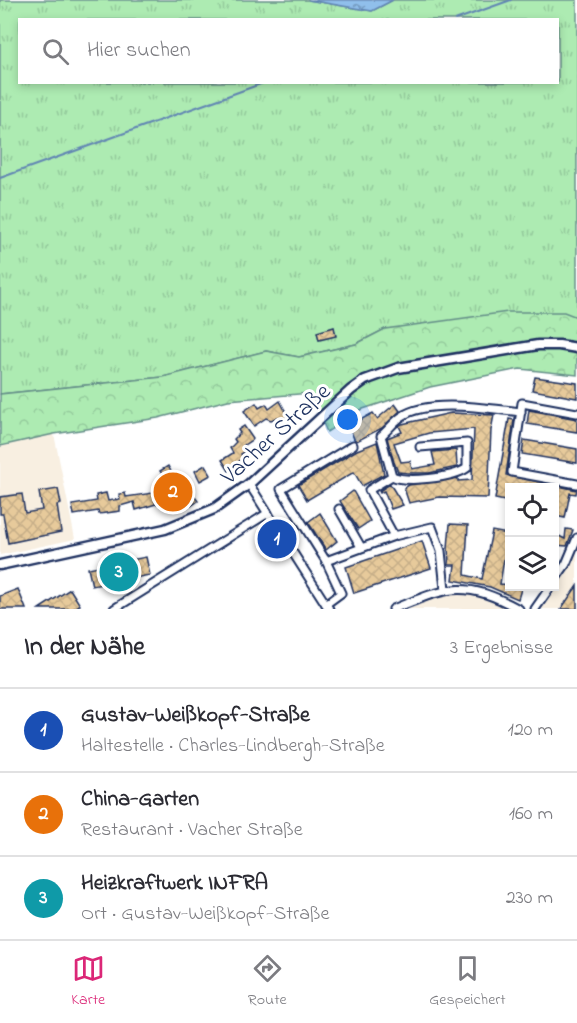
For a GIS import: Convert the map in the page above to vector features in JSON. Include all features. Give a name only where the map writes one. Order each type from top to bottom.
[{"type":"street","name":"Vacher Straße","points":[[0,565],[165,528],[214,509],[249,484],[351,390],[378,375],[398,368],[538,345],[577,348]]},
{"type":"street","points":[[577,413],[522,403],[512,472],[577,484]]},
{"type":"street","points":[[420,447],[467,443],[467,468],[458,474],[402,482],[392,476],[381,436],[403,415],[454,405],[520,412]]},
{"type":"street","points":[[249,484],[328,607],[341,593],[326,561],[281,489],[353,445]]},
{"type":"street","points":[[392,476],[369,490],[394,536]]},
{"type":"street","points":[[339,509],[361,547]]},
{"type":"street","points":[[114,609],[268,513]]},
{"type":"street","points":[[326,561],[394,536],[432,526],[441,551],[445,589]]},
{"type":"street","points":[[559,575],[577,538]]},
{"type":"street","points":[[393,609],[445,589],[486,593],[519,609]]},
{"type":"street","points":[[535,609],[548,591]]},
{"type":"shaded area","points":[[54,434],[75,539],[0,555],[0,446]]},
{"type":"shaded area","points":[[577,550],[577,609],[535,609],[548,591],[559,591],[559,575]]},
{"type":"shaded area","points":[[462,589],[519,609],[393,609]]},
{"type":"green space","points":[[0,0],[308,0],[372,11],[393,0],[577,0],[577,317],[385,329],[356,344],[299,357],[266,351],[163,377],[0,394]]},
{"type":"green space","points":[[508,312],[564,312],[577,317],[577,375],[520,369],[430,387],[360,410],[327,432],[310,393],[228,400],[158,418],[54,434],[0,446],[0,394],[163,377],[266,351],[299,357],[356,344],[385,329]]},
{"type":"water","points":[[308,0],[393,0],[372,11]]},
{"type":"building","points":[[334,327],[336,336],[319,340],[317,332]]},
{"type":"building","points":[[535,377],[577,383],[577,398],[532,390]]},
{"type":"building","points":[[280,401],[288,416],[281,421],[278,417],[271,420],[266,418],[254,426],[244,411],[256,403],[259,408],[266,404],[269,409]]},
{"type":"building","points":[[395,404],[400,411],[382,428],[357,441],[354,439],[349,426],[373,413],[377,419]]},
{"type":"building","points":[[529,410],[577,419],[577,432],[527,424]]},
{"type":"building","points":[[451,413],[494,415],[491,430],[488,498],[439,497],[409,503],[404,488],[409,485],[458,478],[458,481],[472,480],[474,429],[429,433],[394,443],[401,462],[410,461],[412,469],[435,465],[432,452],[456,450],[457,467],[429,473],[398,472],[387,438],[402,432],[399,426],[402,424]]},
{"type":"building","points":[[509,419],[514,420],[506,475],[544,483],[505,483],[505,501],[495,499]]},
{"type":"building","points":[[244,426],[253,439],[244,445],[247,450],[241,454],[244,458],[239,461],[240,464],[229,471],[222,460],[233,453],[230,448],[240,433],[238,430]]},
{"type":"building","points":[[524,440],[577,449],[577,463],[522,454]]},
{"type":"building","points":[[377,442],[384,474],[362,486],[354,472],[307,500],[298,485],[357,450]]},
{"type":"building","points":[[205,465],[211,475],[200,481],[195,471]]},
{"type":"building","points":[[168,466],[172,473],[169,475],[176,485],[183,480],[198,501],[191,506],[183,496],[180,498],[177,493],[171,497],[163,486],[166,484],[163,479],[165,478],[160,471]]},
{"type":"building","points":[[390,484],[403,505],[391,509],[384,491],[380,493],[379,491]]},
{"type":"building","points":[[559,486],[577,490],[576,494],[570,493],[565,518],[559,517]]},
{"type":"building","points":[[58,489],[61,504],[57,505],[61,532],[8,543],[3,514],[0,514],[0,497],[22,494],[25,513],[42,510],[39,492]]},
{"type":"building","points":[[353,491],[370,521],[358,529],[340,501]]},
{"type":"building","points":[[106,493],[108,501],[120,499],[119,494],[125,493],[126,497],[153,493],[156,504],[136,510],[134,502],[120,506],[120,511],[99,514],[98,511],[74,515],[72,505],[97,501],[96,495]]},
{"type":"building","points":[[320,513],[337,541],[326,550],[308,522]]},
{"type":"building","points":[[450,524],[468,525],[465,575],[482,579],[492,531],[505,533],[505,553],[500,584],[505,584],[505,591],[520,591],[518,599],[490,587],[453,580],[455,565],[449,565]]},
{"type":"building","points":[[566,529],[573,530],[567,546],[559,545],[559,536],[565,539]]},
{"type":"building","points":[[422,541],[431,568],[354,593],[346,567]]},
{"type":"building","points":[[146,557],[150,575],[92,586],[88,568]]},
{"type":"building","points":[[577,586],[577,609],[561,609]]},
{"type":"building","points":[[18,589],[26,609],[0,609],[0,596]]},
{"type":"building","points":[[70,589],[80,605],[73,609],[39,609]]},
{"type":"waterway","points":[[461,18],[511,0]]},
{"type":"waterway","points":[[0,178],[260,84]]},
{"type":"place","name":"China-Garten","points":[[173,492]]},
{"type":"place","name":"Gustav-Weißkopf-Straße","points":[[277,539]]},
{"type":"place","name":"Heizkraftwerk INFRA","points":[[119,572]]}]
